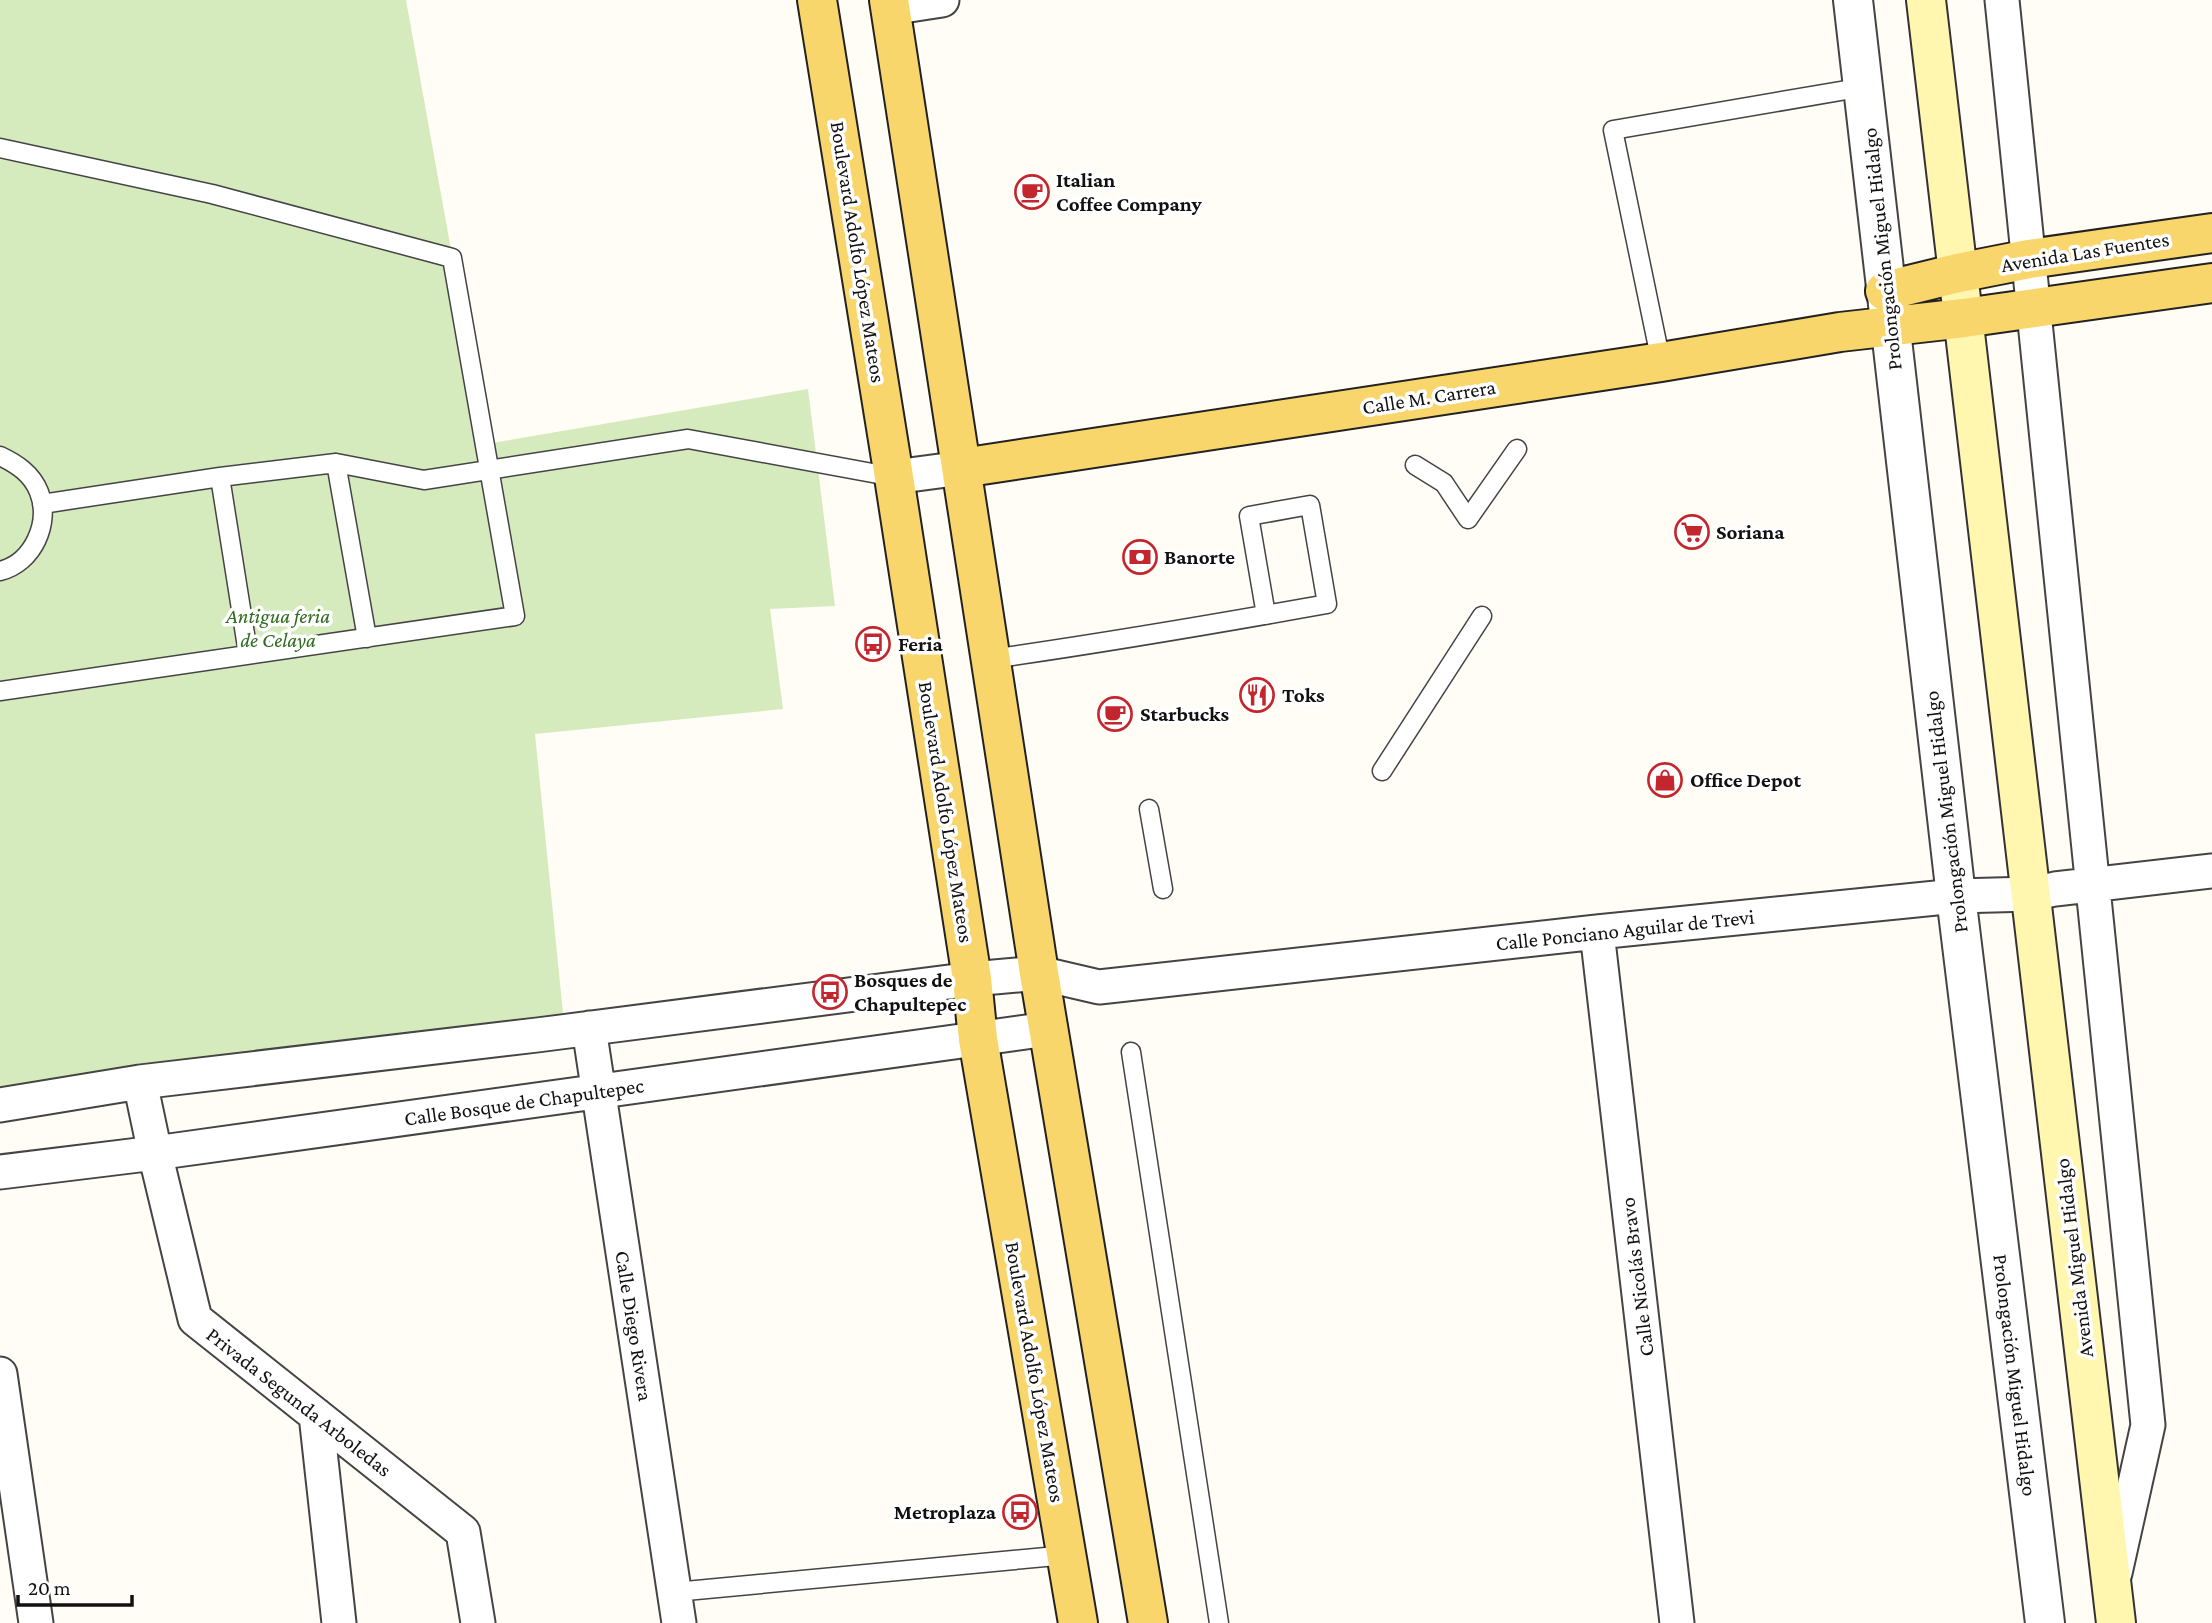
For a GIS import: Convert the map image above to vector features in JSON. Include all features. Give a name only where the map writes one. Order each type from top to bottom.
[{"type":"main road","name":"Boulevard Adolfo López Mateos","points":[[817,0],[972,979],[978,1039],[1078,1623]]},
{"type":"main road","points":[[1926,0],[2032,894]]},
{"type":"main road","points":[[890,4],[1039,973],[1148,1623]]},
{"type":"main road","name":"Avenida Las Fuentes","points":[[1958,273],[2212,233]]},
{"type":"main road","name":"Calle M. Carrera","points":[[962,468],[1661,362],[1840,332],[1958,273]]},
{"type":"main road","points":[[1964,318],[2212,283]]},
{"type":"main road","name":"Calle M. Carrera","points":[[1888,309],[1964,318]]},
{"type":"main road","name":"Avenida Miguel Hidalgo","points":[[2032,894],[2114,1604]]},
{"type":"street","points":[[890,4],[942,0]]},
{"type":"street","name":"Prolongación Miguel Hidalgo","points":[[1853,0],[1956,896],[2045,1623]]},
{"type":"street","points":[[2002,0],[2148,1425],[2114,1604]]},
{"type":"street","name":"Calle M. Carrera","points":[[894,477],[962,468]]},
{"type":"street","name":"Calle Ponciano Aguilar de Trevi","points":[[1039,973],[1099,987],[1597,932],[1956,896],[2032,894],[2055,888],[2212,871]]},
{"type":"street","name":"Calle Nicolás Bravo","points":[[1597,932],[1677,1623]]},
{"type":"street","points":[[0,1105],[141,1082],[972,979],[1039,973]]},
{"type":"street","name":"Calle Diego Rivera","points":[[589,1028],[677,1607]]},
{"type":"street","name":"Calle Bosque de Chapultepec","points":[[0,1172],[155,1153],[1048,1029]]},
{"type":"street","name":"Privada Segunda Arboledas","points":[[141,1082],[155,1153],[195,1319],[463,1532],[478,1623]]},
{"type":"street","points":[[0,1374],[36,1623]]},
{"type":"street","points":[[316,1415],[340,1623]]},
{"type":"lane","points":[[1661,362],[1613,130],[1864,87]]},
{"type":"lane","points":[[0,148],[212,194],[452,258],[515,616],[0,691]]},
{"type":"lane","points":[[41,504],[220,477],[336,463],[424,480],[688,439],[894,477]]},
{"type":"lane","points":[[1415,466],[1444,483],[1468,519],[1517,449]]},
{"type":"lane","points":[[0,456],[15,463],[29,475],[39,492],[41,504],[41,528],[34,546],[22,560],[0,571]]},
{"type":"lane","points":[[336,463],[368,638]]},
{"type":"lane","points":[[220,477],[248,653]]},
{"type":"lane","points":[[991,659],[1116,641],[1266,615],[1327,604],[1310,505],[1249,516],[1266,615]]},
{"type":"lane","points":[[1382,771],[1482,616]]},
{"type":"lane","points":[[1149,809],[1163,889]]},
{"type":"lane","points":[[1131,1052],[1219,1623]]},
{"type":"lane","points":[[677,1607],[1067,1555]]},
{"type":"green space","name":"Antigua feria de Celaya","points":[[0,0],[406,0],[486,444],[808,389],[835,606],[770,609],[783,709],[535,734],[563,1013],[0,1092]]},
{"type":"place","name":"Italian Coffee Company","points":[[1032,192]]},
{"type":"place","name":"Soriana","points":[[1692,532]]},
{"type":"place","name":"Banorte","points":[[1140,557]]},
{"type":"place","name":"Feria","points":[[873,644]]},
{"type":"place","name":"Toks","points":[[1257,695]]},
{"type":"place","name":"Starbucks","points":[[1115,714]]},
{"type":"place","name":"Office Depot","points":[[1665,780]]},
{"type":"place","name":"Bosques de Chapultepec","points":[[830,992]]},
{"type":"place","name":"Metroplaza","points":[[1020,1512]]}]
